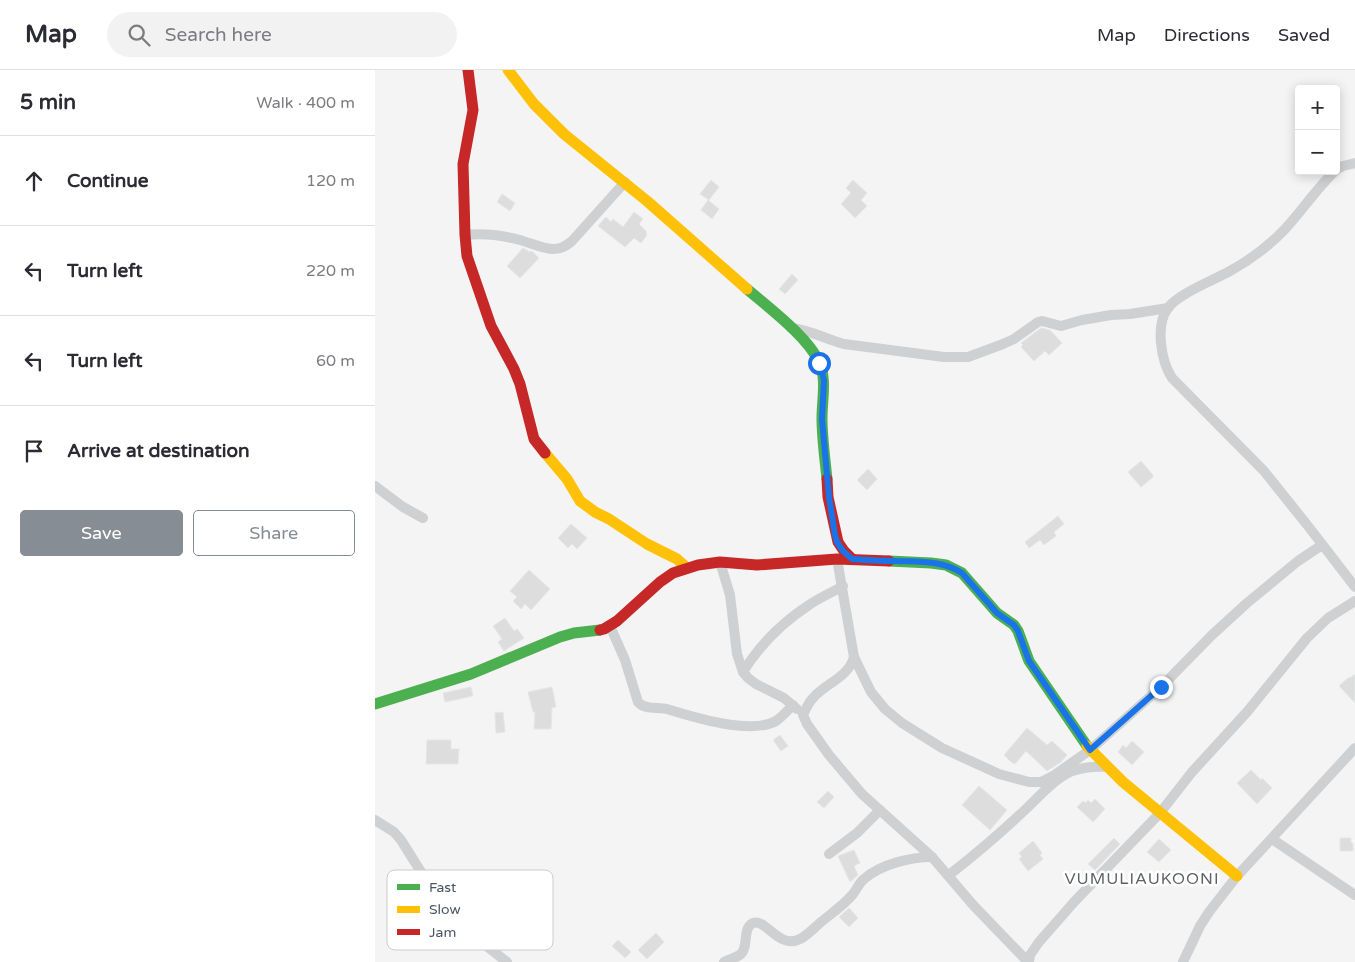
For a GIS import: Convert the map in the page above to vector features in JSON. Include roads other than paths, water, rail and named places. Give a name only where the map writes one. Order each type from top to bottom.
[{"type":"street","points":[[468,70],[473,110],[463,164],[467,256],[485,312],[514,368],[520,384],[534,439],[567,479],[580,501],[647,544],[677,559],[687,568]]},
{"type":"street","points":[[508,70],[534,104],[564,134],[625,182],[791,328],[812,350],[819,363],[824,380],[822,419],[829,497],[835,535],[843,551],[852,559]]},
{"type":"street","points":[[1340,168],[1355,163]]},
{"type":"street","points":[[1331,175],[1285,229],[1257,254],[1230,271],[1179,298],[1168,308],[1163,320],[1161,333],[1162,356],[1166,369],[1181,388],[1264,471],[1355,587]]},
{"type":"street","points":[[465,235],[495,234],[543,247],[554,249],[563,247],[572,241],[625,182]]},
{"type":"street","points":[[791,328],[810,331],[844,344],[955,358],[968,356],[1003,344],[1042,321],[1061,326],[1111,315],[1168,308]]},
{"type":"street","points":[[375,486],[403,507],[423,518]]},
{"type":"street","points":[[837,559],[854,657],[871,692],[885,709],[901,723],[942,748],[999,774],[1029,782],[1041,782],[1090,750],[1161,687],[1247,603],[1298,561],[1322,545]]},
{"type":"street","points":[[375,704],[471,674],[560,637],[574,633],[604,630],[660,582],[673,573],[687,568],[720,562],[757,565],[837,559],[931,562],[946,565],[962,573],[997,613],[1014,625],[1033,667],[1090,750],[1160,813],[1237,876]]},
{"type":"street","points":[[720,562],[730,595],[737,654],[743,672],[756,684],[784,698],[803,715],[807,724],[842,771],[862,794],[933,857],[974,906],[1029,962]]},
{"type":"street","points":[[743,672],[758,651],[793,617],[811,604],[843,586]]},
{"type":"street","points":[[1029,962],[1031,952],[1046,934],[1160,813],[1192,772],[1247,712],[1307,638],[1328,618],[1355,601]]},
{"type":"street","points":[[610,626],[640,705],[735,725],[766,724],[775,721],[793,705]]},
{"type":"street","points":[[803,715],[814,697],[846,671],[854,657]]},
{"type":"street","points":[[1193,962],[1185,957],[1199,926],[1237,876],[1355,748]]},
{"type":"street","points":[[949,875],[978,852],[1064,775],[1083,767],[1107,767]]},
{"type":"street","points":[[829,854],[857,833],[880,810]]},
{"type":"street","points":[[375,820],[394,832],[420,870]]},
{"type":"street","points":[[1272,839],[1355,895]]},
{"type":"street","points":[[724,962],[736,958],[745,949],[747,930],[751,924],[756,922],[762,924],[784,940],[794,942],[808,934],[843,904],[868,876],[891,864],[920,857],[933,857]]},
{"type":"street","points":[[493,950],[507,962]]},
{"type":"district","name":"VUMULIAUKOONI","points":[[1142,879]]}]
